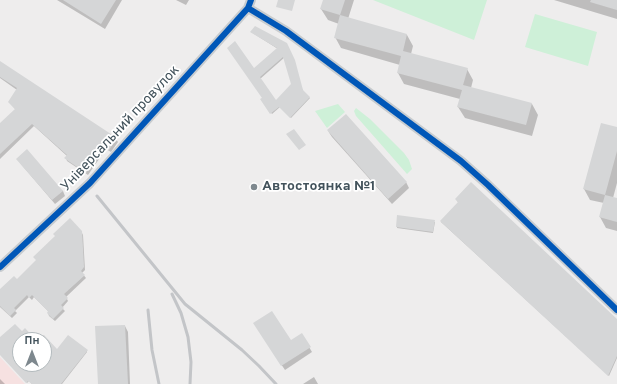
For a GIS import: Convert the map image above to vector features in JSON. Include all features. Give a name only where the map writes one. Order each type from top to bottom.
[{"type":"street","name":"Універсальний провулок","points":[[0,267],[90,183],[250,4]]},
{"type":"street","points":[[250,4],[461,161],[488,185],[617,310]]},
{"type":"shaded area","points":[[0,357],[12,370],[12,372],[14,372],[25,384],[0,384]]},
{"type":"green space","points":[[373,0],[487,0],[474,40]]},
{"type":"green space","points":[[535,14],[597,32],[588,66],[525,47]]},
{"type":"green space","points":[[338,104],[345,112],[327,128],[315,111]]},
{"type":"green space","points":[[356,108],[370,119],[404,153],[409,160],[412,169],[407,174],[356,116],[354,111]]},
{"type":"building","points":[[63,0],[116,0],[101,24]]},
{"type":"building","points":[[278,0],[295,0],[292,11],[276,7]]},
{"type":"building","points":[[323,0],[345,0],[340,15],[320,9]]},
{"type":"building","points":[[591,0],[617,0],[617,10],[590,2]]},
{"type":"building","points":[[340,15],[407,34],[403,51],[468,68],[463,85],[532,103],[526,125],[457,107],[462,90],[397,73],[401,56],[334,38]]},
{"type":"building","points":[[255,26],[287,43],[295,60],[303,90],[310,97],[290,118],[279,107],[270,114],[260,99],[262,98],[227,48],[235,41],[254,68],[277,48],[250,32]],"holes":[[[283,57],[291,84],[276,100],[260,77]]]},
{"type":"building","points":[[0,61],[117,138],[109,150],[104,146],[86,173],[64,158],[67,155],[32,124],[0,154],[0,123],[15,109],[8,102],[17,88],[0,77]]},
{"type":"building","points":[[346,114],[407,182],[388,199],[327,130]]},
{"type":"building","points":[[601,123],[617,127],[617,151],[605,195],[583,189]]},
{"type":"building","points":[[294,129],[306,145],[299,150],[286,134]]},
{"type":"building","points":[[27,149],[63,191],[52,200],[16,159]]},
{"type":"building","points":[[471,182],[617,319],[617,356],[608,376],[440,221],[458,202],[455,199]]},
{"type":"building","points":[[605,195],[617,198],[617,222],[599,217]]},
{"type":"building","points":[[397,215],[435,220],[433,232],[396,227]]},
{"type":"building","points":[[70,218],[82,231],[84,267],[81,271],[85,275],[64,294],[68,298],[61,305],[64,308],[53,319],[47,313],[48,311],[32,295],[29,298],[27,295],[14,308],[16,310],[10,316],[0,306],[0,289],[14,276],[17,279],[36,260],[33,257],[55,236],[53,234]]},
{"type":"building","points":[[272,311],[291,340],[302,333],[311,347],[281,366],[253,323]]},
{"type":"building","points":[[15,324],[22,331],[25,328],[29,332],[12,332],[12,368],[0,355],[0,337]]},
{"type":"building","points":[[125,325],[128,384],[98,384],[95,326]]},
{"type":"building","points":[[68,335],[88,350],[61,384],[32,384],[28,381],[26,383],[16,372],[52,372],[52,344],[57,349]]},
{"type":"railway","points":[[97,196],[185,304],[242,350],[276,384]]},
{"type":"railway","points":[[172,294],[181,313],[188,337],[191,362],[190,384]]},
{"type":"railway","points":[[148,310],[152,350],[159,384]]},
{"type":"cycle path","points":[[0,267],[90,183],[248,8],[251,0]]},
{"type":"cycle path","points":[[248,8],[286,31],[461,161],[488,185],[617,310]]},
{"type":"place","name":"Автостоянка №1","points":[[254,187]]}]
